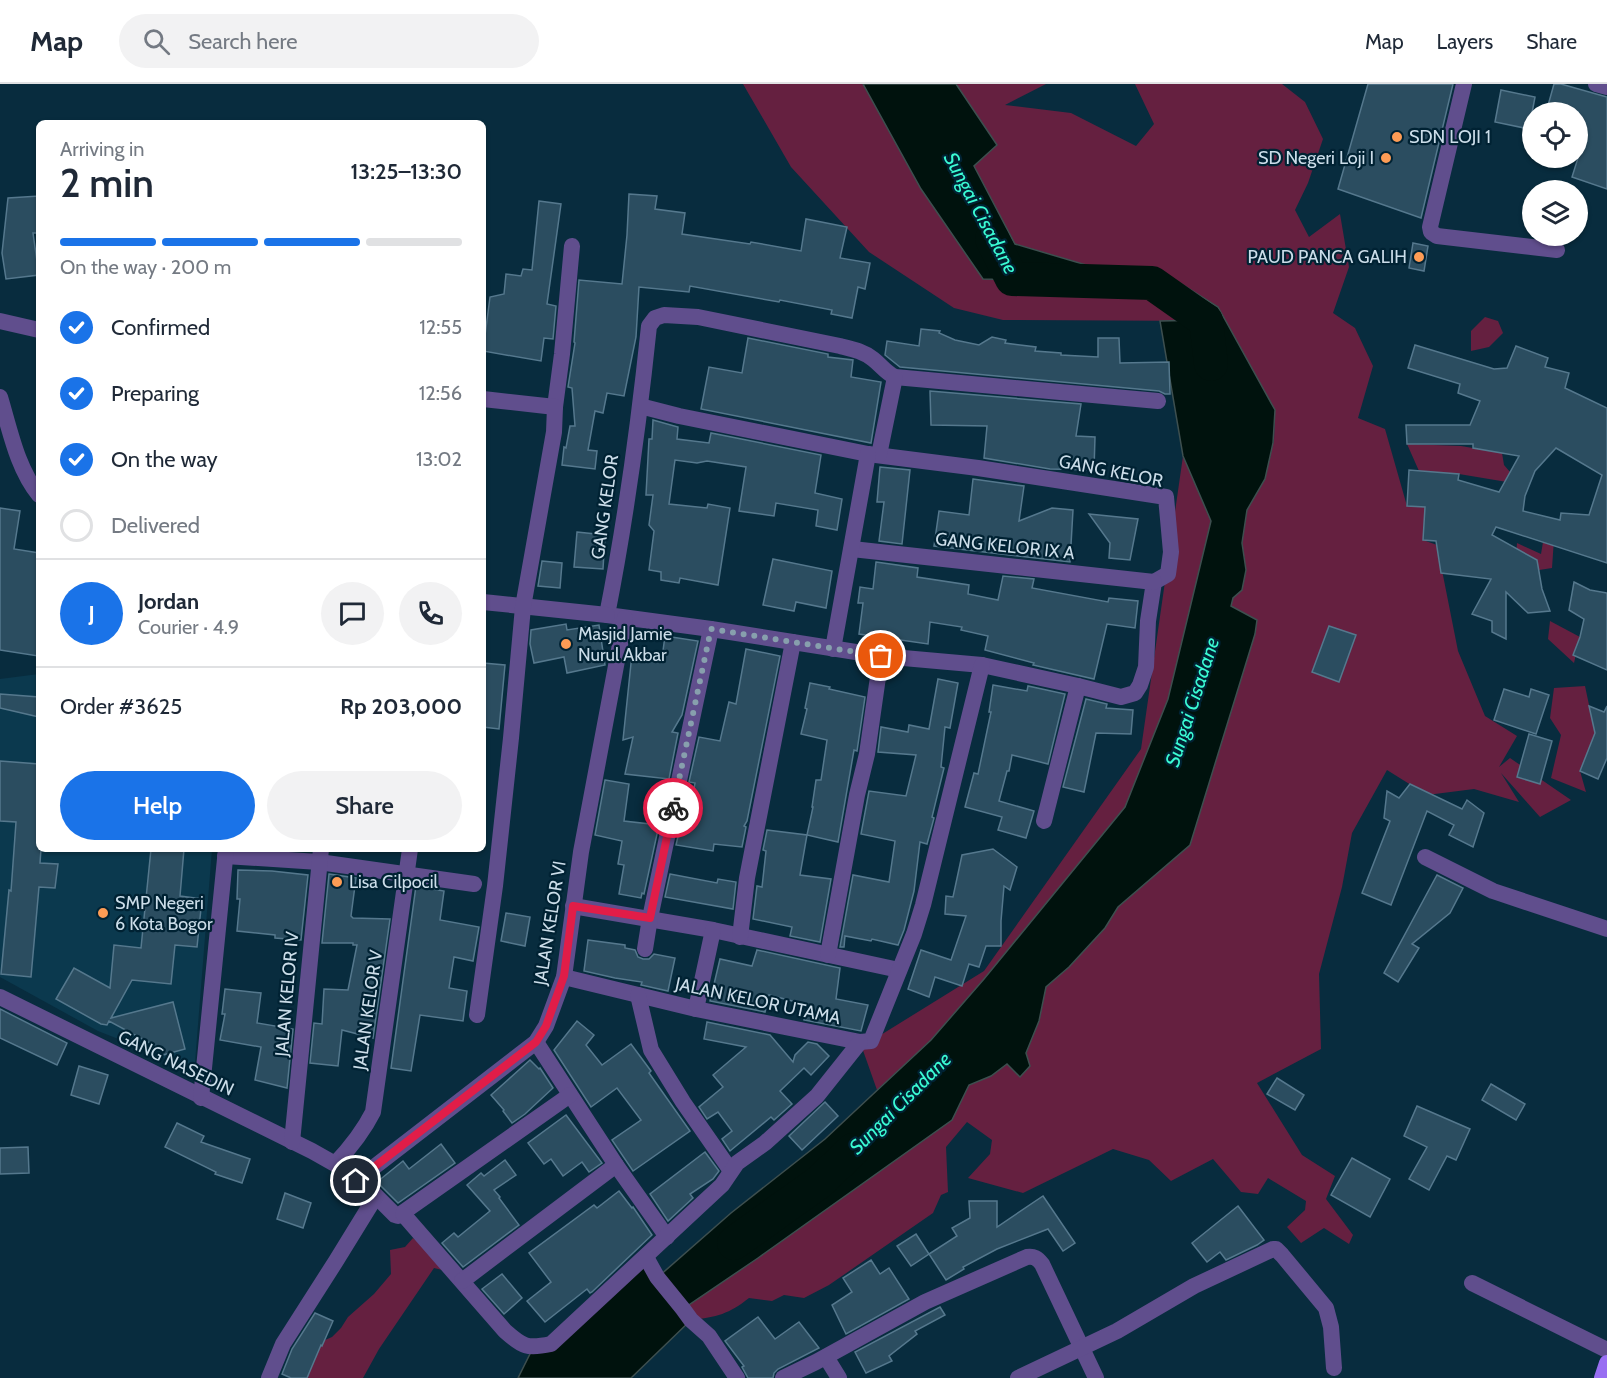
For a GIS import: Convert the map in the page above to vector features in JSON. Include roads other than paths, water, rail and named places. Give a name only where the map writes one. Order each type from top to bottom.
[{"type":"main road","points":[[1602,1378],[1607,1363]]},
{"type":"street","points":[[1464,84],[1430,227],[1431,232],[1437,236],[1557,250]]},
{"type":"street","points":[[1596,84],[1607,87]]},
{"type":"street","points":[[477,1015],[495,886],[523,607],[554,432],[572,246]]},
{"type":"street","name":"GANG KELOR","points":[[607,615],[620,546],[649,326],[655,318],[664,315],[698,317],[840,346],[871,357],[885,372],[895,377]]},
{"type":"street","points":[[0,321],[36,329]]},
{"type":"street","points":[[833,649],[873,455],[895,377],[1158,401]]},
{"type":"street","points":[[0,397],[15,447],[30,484],[36,491]]},
{"type":"street","points":[[486,399],[555,407]]},
{"type":"street","name":"GANG KELOR","points":[[486,602],[711,629],[881,656],[982,665],[1121,697],[1135,693],[1140,686],[1146,667],[1148,621],[1154,582],[1168,574],[1171,552],[1166,497],[978,468],[873,455],[640,406]]},
{"type":"street","name":"GANG KELOR IX A","points":[[852,549],[1154,582]]},
{"type":"street","name":"JALAN KELOR VI","points":[[376,1196],[356,1181],[536,1042],[546,1026],[564,976],[573,906],[625,618]]},
{"type":"street","points":[[645,949],[711,629]]},
{"type":"street","points":[[740,937],[747,878],[793,642]]},
{"type":"street","points":[[828,955],[857,795],[867,754],[881,656]]},
{"type":"street","name":"JALAN KELOR UTAMA","points":[[564,976],[696,1009],[860,1042],[871,1041],[914,934],[923,905],[982,665]]},
{"type":"street","points":[[1044,821],[1078,686]]},
{"type":"street","name":"JALAN KELOR V","points":[[334,1164],[352,1147],[373,1113],[410,852]]},
{"type":"street","points":[[201,1098],[226,853],[320,856],[407,874],[474,884]]},
{"type":"street","name":"JALAN KELOR IV","points":[[292,1142],[320,856]]},
{"type":"street","points":[[1425,858],[1493,891],[1607,929]]},
{"type":"street","points":[[573,906],[713,930],[899,970]]},
{"type":"street","points":[[696,1009],[713,930]]},
{"type":"street","points":[[638,995],[651,1050],[683,1102],[731,1171]]},
{"type":"street","name":"GANG NASEDIN","points":[[0,997],[334,1164]]},
{"type":"street","points":[[536,1042],[616,1165],[667,1237]]},
{"type":"street","points":[[403,1214],[505,1331],[518,1342],[533,1348],[551,1344],[722,1185],[737,1163],[765,1143],[817,1096],[860,1042]]},
{"type":"street","points":[[269,1378],[283,1344],[376,1196],[395,1215],[403,1214],[570,1095]]},
{"type":"street","points":[[462,1281],[616,1165]]},
{"type":"street","points":[[1018,1378],[1136,1321],[1194,1286],[1273,1248],[1282,1255],[1326,1308],[1332,1327],[1334,1368]]},
{"type":"street","points":[[783,1378],[925,1302],[1032,1256],[1042,1264],[1096,1378]]},
{"type":"street","points":[[646,1257],[657,1277],[691,1320],[709,1336],[736,1378]]},
{"type":"street","points":[[1472,1283],[1607,1350]]},
{"type":"street","points":[[825,1357],[839,1378]]},
{"type":"water","points":[[863,84],[956,84],[997,145],[974,166],[1015,244],[1093,267],[1172,278],[1218,307],[1275,410],[1273,443],[1265,479],[1247,510],[1242,543],[1246,570],[1242,590],[1233,598],[1231,606],[1257,620],[1255,634],[1190,845],[1118,907],[1105,928],[1069,967],[1046,987],[1039,1021],[1026,1053],[1030,1066],[1020,1077],[1007,1064],[991,1076],[969,1085],[952,1120],[683,1309],[691,1320],[631,1378],[518,1378],[533,1348],[551,1344],[646,1257],[658,1277],[731,1213],[825,1139],[931,1040],[1125,807],[1168,699],[1211,521],[1183,456],[1160,321],[1205,320],[1152,283],[983,279],[921,189]]},
{"type":"waterway","name":"Sungai Cisadane","points":[[992,239],[1012,279],[1152,283],[1206,321],[1211,364]]},
{"type":"waterway","name":"Sungai Cisadane","points":[[734,1243],[818,1183],[853,1150]]},
{"type":"place","name":"SDN LOJI 1","points":[[1397,137]]},
{"type":"place","name":"SD Negeri Loji I","points":[[1386,158]]},
{"type":"place","name":"PAUD PANCA GALIH","points":[[1419,257]]},
{"type":"place","name":"Masjid Jamie Nurul Akbar","points":[[566,644]]},
{"type":"place","name":"Lisa Cilpocil","points":[[337,882]]},
{"type":"place","name":"SMP Negeri 6 Kota Bogor","points":[[103,913]]}]
